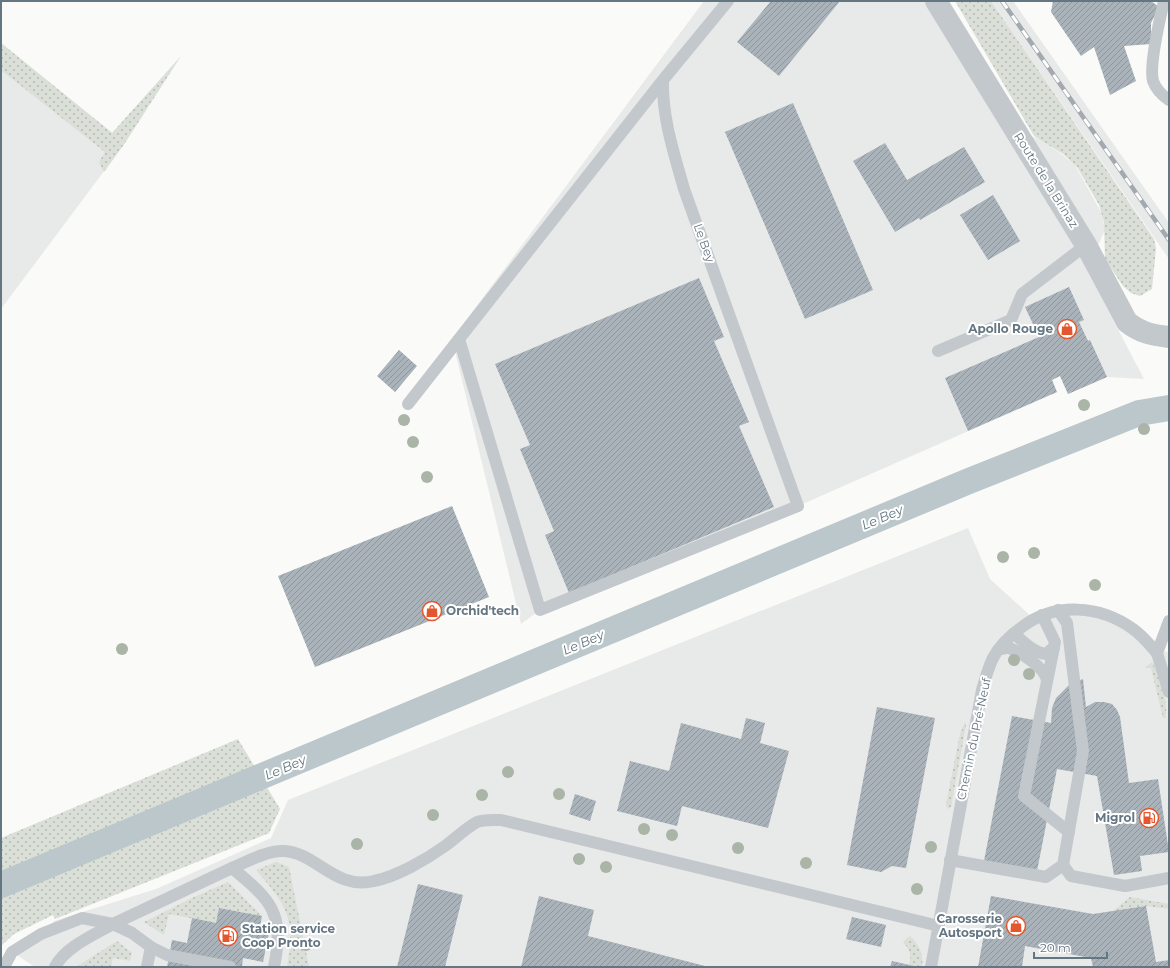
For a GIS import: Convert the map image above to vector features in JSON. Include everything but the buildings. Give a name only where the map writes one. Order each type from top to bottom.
[{"type":"street","name":"Route de la Brinaz","points":[[936,1],[1086,245],[1127,322],[1138,330],[1151,335],[1169,337]]},
{"type":"lane","points":[[408,404],[663,80],[728,1]]},
{"type":"lane","points":[[1164,1],[1156,38],[1153,74],[1156,86],[1169,100]]},
{"type":"lane","name":"Le Bey","points":[[459,339],[540,610],[798,506],[684,189],[669,139],[663,99],[663,80]]},
{"type":"lane","points":[[938,351],[1011,320],[1022,294],[1086,245]]},
{"type":"lane","name":"Chemin du Pré-Neuf","points":[[931,967],[982,690],[993,657],[1014,633],[1033,618],[1058,610],[1074,608],[1106,614],[1134,629],[1157,653],[1169,692]]},
{"type":"lane","points":[[950,860],[1046,877],[1063,865],[1083,751],[1067,622],[1058,610]]},
{"type":"lane","points":[[1042,615],[1053,637],[1054,647],[1024,796],[1069,832]]},
{"type":"lane","points":[[1157,653],[1169,621]]},
{"type":"lane","points":[[1014,633],[1023,642],[1042,654],[1046,654],[1054,647]]},
{"type":"lane","points":[[1000,649],[1008,648],[1027,658],[1044,671],[1047,679]]},
{"type":"lane","points":[[55,967],[59,959],[78,944],[113,924],[263,855],[284,851],[303,857],[332,874],[346,880],[357,883],[374,881],[393,875],[444,847],[478,822],[501,820],[939,926]]},
{"type":"lane","points":[[1063,865],[1071,876],[1125,886],[1169,878]]},
{"type":"lane","points":[[232,868],[268,900],[277,920],[277,943],[274,967]]},
{"type":"lane","points":[[4,967],[12,952],[40,934],[82,918],[113,924],[167,955],[230,967]]},
{"type":"lane","points":[[147,967],[151,947]]},
{"type":"shaded area","points":[[704,1],[936,1],[1015,130],[1041,140],[1075,165],[1102,214],[1105,230],[1087,270],[1144,379],[1107,377],[1068,394],[1060,376],[1052,380],[1057,392],[798,506],[540,610],[521,624],[452,339]]},
{"type":"shaded area","points":[[955,1],[991,1],[1154,239],[1156,248],[1152,289],[1140,296],[1131,293],[1123,286],[1105,259],[1104,222],[1099,205],[1077,167],[1063,154],[1034,136]]},
{"type":"shaded area","points":[[991,1],[1013,1],[1169,223],[1169,259]]},
{"type":"shaded area","points":[[1,43],[125,143],[1,309]]},
{"type":"shaded area","points":[[1,43],[112,133],[181,56],[125,143],[104,172],[99,162],[105,152],[1,70]]},
{"type":"shaded area","points":[[968,528],[990,579],[1033,618],[1058,610],[1106,614],[1148,644],[1169,653],[1169,967],[35,967],[12,952],[41,934],[54,921],[156,889],[271,838],[288,800]]},
{"type":"shaded area","points":[[1152,662],[1158,674],[1165,698],[1165,718],[1163,718],[1151,668],[1145,668]]},
{"type":"shaded area","points":[[965,722],[966,726],[951,807],[948,809],[946,805],[960,734]]},
{"type":"shaded area","points":[[238,739],[280,809],[269,833],[55,919],[53,915],[14,934],[1,946],[1,838]]},
{"type":"shaded area","points":[[276,862],[289,867],[309,967],[287,967],[290,950],[290,936],[286,914],[275,893],[256,870]]},
{"type":"shaded area","points":[[228,882],[262,916],[219,908],[216,923],[169,914],[164,935],[144,922],[194,897]]},
{"type":"shaded area","points":[[1130,897],[1169,904],[1169,909],[1146,906],[1112,912]]},
{"type":"shaded area","points":[[910,936],[920,950],[922,967],[909,965],[910,953],[903,942]]},
{"type":"shaded area","points":[[117,941],[132,953],[130,961],[113,958],[111,967],[76,967]]},
{"type":"waterway","name":"Le Bey","points":[[1,885],[969,481],[1139,413],[1169,408]]},
{"type":"railway","points":[[1002,1],[1169,240]]},
{"type":"place","name":"Apollo Rouge","points":[[1067,329]]},
{"type":"place","name":"Orchid'tech","points":[[432,611]]},
{"type":"place","name":"Migrol","points":[[1149,818]]},
{"type":"place","name":"Carosserie Autosport","points":[[1016,926]]},
{"type":"place","name":"Station service Coop Pronto","points":[[228,936]]}]
